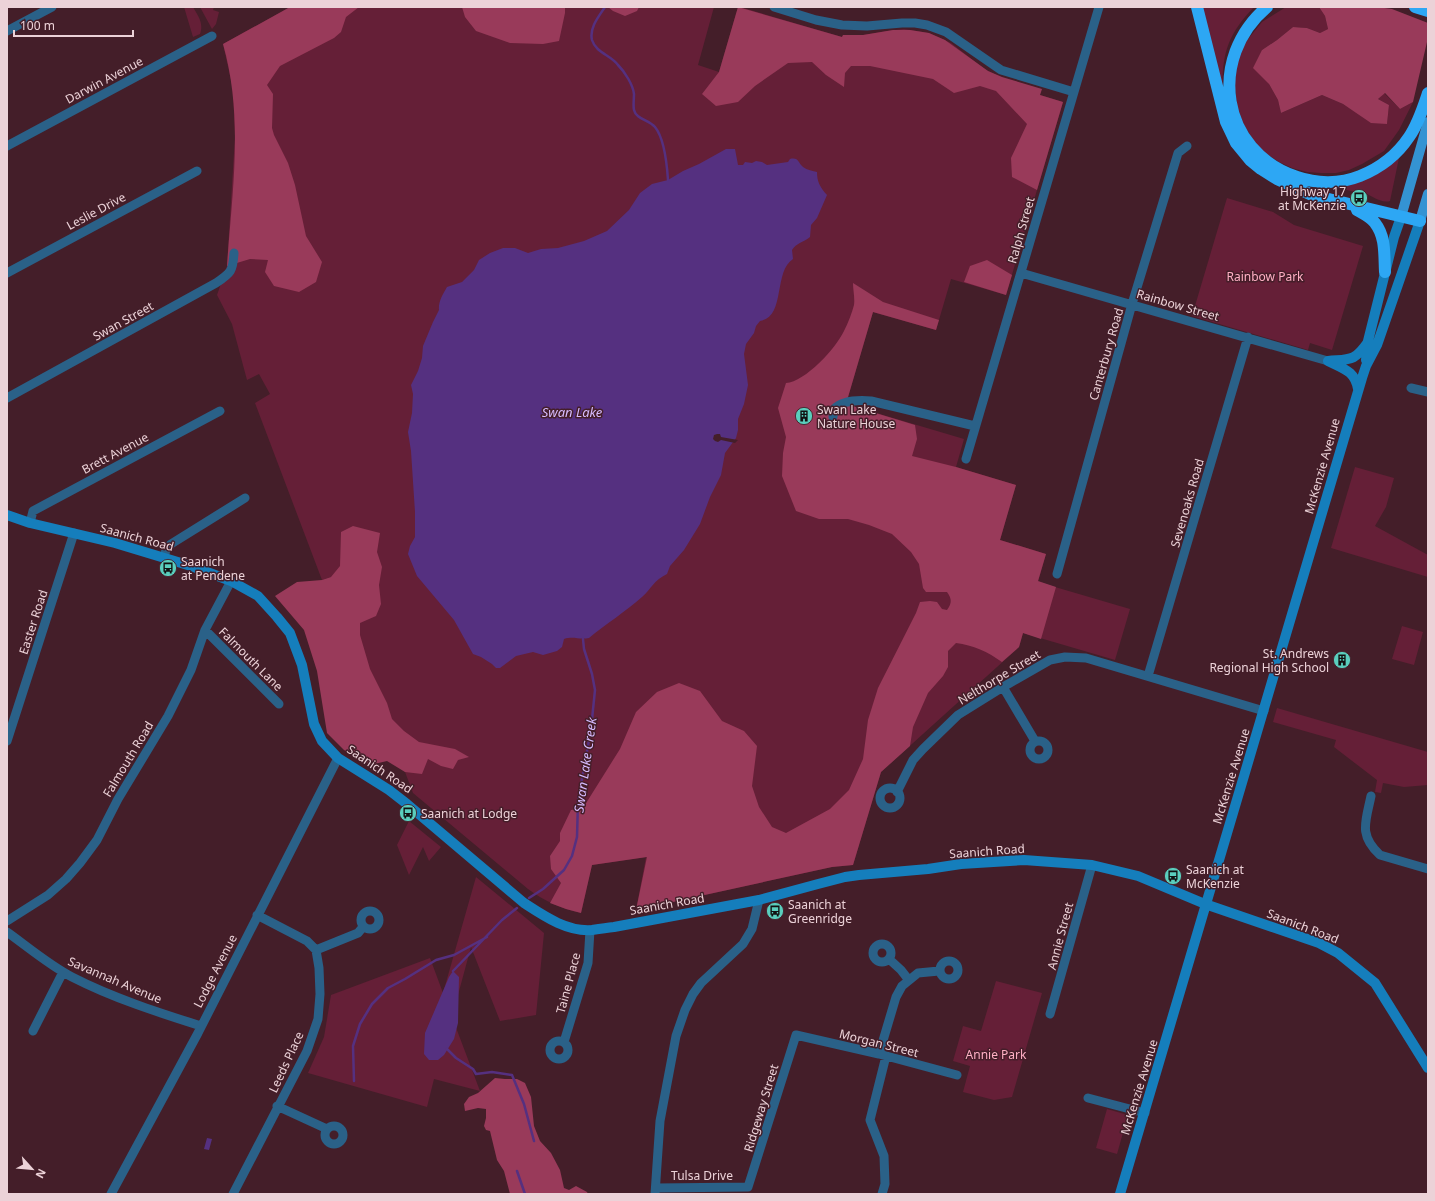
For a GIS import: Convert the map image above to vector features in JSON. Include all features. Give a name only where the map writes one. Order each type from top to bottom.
[{"type":"highway","points":[[1197,7],[1226,122],[1236,143],[1250,160],[1277,180],[1312,195],[1401,217],[1425,221]]},
{"type":"highway","points":[[1267,7],[1249,26],[1234,53],[1230,74],[1230,96],[1234,116],[1242,134],[1261,157],[1275,168],[1301,178],[1321,182],[1340,181],[1368,173],[1388,161],[1402,147],[1414,130],[1428,93]]},
{"type":"highway","points":[[1415,7],[1428,11]]},
{"type":"highway","points":[[1349,205],[1374,221],[1382,234],[1385,272]]},
{"type":"main road","name":"McKenzie Avenue","points":[[1366,366],[1368,341],[1385,272],[1428,122]]},
{"type":"main road","name":"McKenzie Avenue","points":[[1120,1194],[1358,389],[1366,366],[1377,345],[1425,221],[1428,194]]},
{"type":"main road","points":[[1328,361],[1353,359],[1360,353],[1368,341]]},
{"type":"main road","points":[[1328,361],[1351,373],[1357,381],[1358,389]]},
{"type":"main road","name":"Saanich Road","points":[[7,515],[30,523],[164,557],[214,573],[258,596],[290,634],[298,652],[314,724],[322,741],[338,758],[389,790],[407,804],[524,903],[556,923],[568,927],[590,930],[614,927],[759,900],[845,877],[928,869],[961,864],[1024,860],[1092,865],[1138,876],[1205,904],[1319,943],[1338,953],[1375,983],[1428,1068]]},
{"type":"street","points":[[7,31],[52,7]]},
{"type":"street","points":[[774,7],[816,20],[842,25],[867,26],[902,22],[927,25],[946,32],[1001,70],[1074,92]]},
{"type":"street","name":"Ralph Street","points":[[966,460],[1099,7]]},
{"type":"street","name":"Darwin Avenue","points":[[7,146],[212,36]]},
{"type":"street","name":"Canterbury Road","points":[[1057,574],[1132,304],[1178,153],[1187,146]]},
{"type":"street","name":"Leslie Drive","points":[[7,273],[197,171]]},
{"type":"street","name":"Swan Street","points":[[7,398],[216,284],[229,274],[233,266],[234,253]]},
{"type":"street","name":"Rainbow Street","points":[[1021,273],[1328,361]]},
{"type":"street","name":"Sevenoaks Road","points":[[1148,676],[1248,337]]},
{"type":"street","points":[[1411,388],[1428,392]]},
{"type":"street","points":[[833,417],[834,409],[838,406],[861,400],[871,401],[975,426]]},
{"type":"street","name":"Brett Avenue","points":[[30,523],[33,511],[220,411]]},
{"type":"street","points":[[164,557],[166,550],[171,544],[245,498]]},
{"type":"street","name":"Easter Road","points":[[7,741],[74,533]]},
{"type":"street","name":"Falmouth Road","points":[[7,921],[48,895],[66,879],[97,840],[118,799],[168,716],[191,670],[205,630],[231,581]]},
{"type":"street","name":"Falmouth Lane","points":[[205,630],[279,704]]},
{"type":"street","name":"Nelthorpe Street","points":[[897,792],[914,760],[923,748],[958,715],[1050,660],[1065,657],[1086,658],[1264,711]]},
{"type":"street","points":[[1003,687],[1035,741]]},
{"type":"street","name":"Lodge Avenue","points":[[111,1194],[201,1026],[338,758]]},
{"type":"street","points":[[1371,796],[1364,828],[1366,835],[1376,851],[1380,855],[1428,869]]},
{"type":"street","name":"Annie Street","points":[[1050,1014],[1092,865]]},
{"type":"street","points":[[656,1191],[660,1121],[676,1036],[685,1010],[693,994],[701,983],[743,944],[752,929],[759,900]]},
{"type":"street","points":[[257,915],[307,941],[316,950],[358,933],[364,927]]},
{"type":"street","name":"Taine Place","points":[[564,1042],[588,963],[590,930]]},
{"type":"street","name":"Savannah Avenue","points":[[7,932],[63,972],[82,982],[136,1005],[201,1026]]},
{"type":"street","name":"Leeds Place","points":[[233,1194],[277,1106],[307,1051],[318,1019],[320,994],[319,968],[316,950]]},
{"type":"street","points":[[889,959],[908,979]]},
{"type":"street","points":[[882,1194],[885,1184],[884,1156],[870,1120],[882,1055],[896,998],[902,986],[908,979],[918,973],[940,971]]},
{"type":"street","points":[[33,1031],[63,972]]},
{"type":"street","name":"Morgan Street","points":[[796,1035],[882,1055],[957,1075]]},
{"type":"street","name":"Ridgeway Street","points":[[751,1191],[796,1035]]},
{"type":"street","points":[[1088,1098],[1145,1113]]},
{"type":"street","points":[[277,1106],[327,1129]]},
{"type":"street","name":"Tulsa Drive","points":[[656,1191],[751,1191]]},
{"type":"green space","points":[[184,7],[193,7],[201,23],[200,34],[193,37]]},
{"type":"green space","points":[[200,7],[214,7],[213,10],[219,12],[216,24],[212,29]]},
{"type":"green space","points":[[290,7],[714,7],[698,65],[719,72],[738,7],[740,7],[842,37],[843,35],[863,35],[904,29],[929,33],[951,43],[983,68],[992,73],[1040,95],[1063,102],[1006,295],[951,279],[936,330],[873,312],[846,404],[964,439],[956,467],[1016,485],[1000,540],[1046,554],[1038,582],[1130,609],[1115,660],[1023,633],[1019,647],[881,772],[853,865],[832,867],[636,910],[646,857],[592,865],[581,913],[553,904],[528,889],[413,793],[331,577],[322,580],[255,403],[270,394],[259,374],[247,380],[232,324],[217,295],[227,266],[235,136],[233,89],[223,44]]},
{"type":"green space","points":[[1199,7],[1254,7],[1237,28],[1227,48],[1223,70],[1223,97]]},
{"type":"green space","points":[[1286,7],[1319,7],[1325,16],[1328,29],[1320,33],[1307,28],[1293,27],[1262,50],[1269,84],[1278,100],[1281,113],[1322,95],[1343,104],[1354,111],[1387,124],[1389,105],[1378,99],[1384,93],[1400,109],[1413,102],[1399,130],[1384,151],[1349,170],[1336,173],[1307,172],[1292,168],[1279,162],[1258,148],[1238,115],[1233,71],[1244,44],[1262,22]]},
{"type":"green space","points":[[1399,158],[1390,201],[1386,202],[1379,200],[1361,191],[1360,193],[1338,188],[1339,186]]},
{"type":"green space","name":"Rainbow Park","points":[[1227,198],[1273,212],[1294,225],[1363,246],[1332,350],[1310,343],[1308,350],[1192,316]]},
{"type":"green space","points":[[1355,467],[1394,478],[1386,507],[1375,526],[1428,555],[1428,577],[1331,548]]},
{"type":"green space","points":[[1402,626],[1423,632],[1414,665],[1392,659]]},
{"type":"green space","points":[[1277,708],[1428,752],[1428,785],[1404,787],[1383,783],[1381,793],[1375,792],[1377,780],[1334,747],[1336,740],[1273,722]]},
{"type":"green space","points":[[409,821],[441,847],[429,861],[423,847],[409,875],[397,845]]},
{"type":"green space","points":[[476,877],[544,933],[536,1015],[500,1021],[471,947],[452,1017],[480,1091],[434,1079],[427,1107],[308,1073],[324,1037],[331,995],[430,958],[443,993]]},
{"type":"green space","name":"Annie Park","points":[[996,981],[1042,993],[1012,1097],[994,1100],[963,1092],[970,1066],[953,1061],[963,1026],[981,1031]]},
{"type":"green space","points":[[1107,1109],[1128,1115],[1117,1154],[1096,1148]]},
{"type":"shaded area","points":[[290,7],[359,7],[346,17],[341,32],[334,38],[280,66],[267,85],[273,94],[272,128],[274,135],[288,163],[295,185],[306,236],[322,262],[316,282],[299,292],[274,286],[265,272],[268,260],[250,259],[227,266],[235,155],[235,127],[229,71],[223,44]]},
{"type":"shaded area","points":[[462,7],[565,7],[565,13],[559,41],[543,44],[510,43],[476,31],[465,17]]},
{"type":"shaded area","points":[[608,7],[639,7],[637,11],[625,16]]},
{"type":"shaded area","points":[[738,7],[842,37],[843,35],[863,35],[893,30],[910,30],[929,33],[945,40],[988,71],[1002,77],[1042,89],[1040,95],[1063,102],[1037,190],[1012,177],[1011,158],[1027,124],[996,91],[980,86],[954,93],[933,79],[870,66],[851,66],[845,73],[844,87],[826,75],[812,62],[788,63],[755,86],[738,102],[716,106],[702,94],[719,72]]},
{"type":"shaded area","points":[[1319,7],[1377,7],[1392,9],[1428,23],[1427,42],[1413,102],[1400,109],[1385,93],[1378,99],[1389,105],[1387,124],[1371,123],[1343,104],[1322,95],[1281,113],[1278,100],[1269,84],[1253,68],[1262,50],[1293,27],[1307,28],[1320,33],[1328,29],[1325,16]]},
{"type":"shaded area","points":[[987,260],[1012,275],[1006,295],[964,282],[970,266]]},
{"type":"shaded area","points":[[853,283],[883,302],[939,320],[936,330],[873,312],[846,404],[915,425],[917,439],[912,456],[956,467],[1016,485],[1000,540],[1046,554],[1038,581],[1056,587],[1041,639],[1023,633],[1019,647],[1002,662],[991,655],[968,645],[956,643],[948,651],[948,667],[943,676],[928,693],[913,727],[910,746],[881,772],[853,865],[832,867],[636,910],[647,857],[592,865],[581,913],[550,903],[561,883],[551,869],[550,856],[560,841],[560,833],[571,810],[583,808],[620,749],[636,712],[657,692],[679,683],[700,691],[722,721],[744,731],[757,746],[752,786],[759,807],[772,827],[786,833],[830,809],[849,790],[863,759],[868,720],[878,688],[916,613],[920,602],[937,602],[942,609],[947,610],[950,605],[951,599],[947,592],[926,592],[923,588],[919,564],[911,552],[892,534],[848,519],[819,519],[796,511],[782,476],[783,453],[786,437],[778,408],[786,383],[794,381],[811,371],[827,355],[840,338],[854,305]]},
{"type":"shaded area","points":[[353,526],[380,533],[377,552],[382,567],[379,585],[381,604],[376,616],[360,623],[360,635],[370,669],[387,703],[392,719],[404,731],[419,742],[455,749],[469,757],[458,760],[453,769],[441,766],[428,759],[422,774],[405,772],[387,761],[370,765],[344,750],[327,733],[317,671],[304,630],[275,596],[297,582],[322,580],[331,577],[340,566],[341,532]]},
{"type":"shaded area","points":[[495,1078],[517,1079],[525,1083],[531,1097],[534,1126],[540,1141],[551,1153],[560,1170],[564,1188],[569,1190],[576,1186],[588,1194],[510,1194],[504,1171],[497,1160],[490,1131],[486,1130],[484,1126],[486,1109],[478,1108],[465,1111],[464,1104],[469,1097],[478,1093]]},
{"type":"water","name":"Swan Lake","points":[[726,149],[735,149],[738,165],[743,165],[745,162],[752,163],[756,161],[767,165],[788,162],[790,159],[795,159],[805,168],[817,172],[819,184],[827,195],[817,218],[811,225],[810,237],[792,250],[793,259],[787,265],[783,274],[777,303],[773,311],[768,318],[760,321],[746,344],[744,354],[748,385],[744,404],[738,419],[736,438],[725,453],[721,475],[710,497],[700,524],[684,550],[670,566],[667,574],[656,582],[636,602],[589,638],[564,639],[562,647],[557,651],[543,655],[533,652],[516,656],[500,668],[496,668],[481,657],[473,654],[454,620],[417,576],[408,554],[415,537],[411,451],[408,432],[412,413],[413,394],[411,385],[418,371],[422,358],[423,346],[439,310],[441,298],[447,287],[462,282],[474,270],[479,260],[490,253],[503,248],[515,248],[528,253],[541,249],[558,248],[584,241],[607,231],[629,210],[640,193],[652,184],[668,180]]},
{"type":"water","points":[[453,971],[459,977],[458,1023],[454,1039],[444,1055],[438,1060],[429,1060],[424,1054],[425,1033]]},
{"type":"water","points":[[207,1138],[212,1139],[209,1150],[204,1149]]},
{"type":"pier","points":[[720,434],[721,437],[738,440],[735,443],[721,440],[718,442],[713,439],[714,435]]},
{"type":"waterway","name":"Swan Lake Creek","points":[[605,7],[597,18],[593,27],[591,36],[592,40],[600,51],[615,62],[628,79],[634,94],[635,113],[655,127],[658,132],[664,152],[668,180]]},
{"type":"waterway","name":"Swan Lake Creek","points":[[529,898],[543,889],[564,870],[572,856],[577,837],[578,801],[591,729],[595,690],[592,674],[584,649],[583,639]]},
{"type":"waterway","name":"Swan Lake Creek","points":[[453,971],[502,920],[517,908]]},
{"type":"waterway","points":[[354,1081],[353,1046],[360,1024],[372,1004],[388,988],[436,960],[454,955],[487,937]]},
{"type":"waterway","name":"Swan Lake Creek","points":[[447,1049],[456,1058],[473,1069],[476,1074],[492,1072],[512,1075],[524,1104],[534,1141]]},
{"type":"waterway","name":"Swan Lake Creek","points":[[517,1171],[525,1194]]},
{"type":"place","name":"Highway 17 at McKenzie","points":[[1359,198]]},
{"type":"place","name":"Swan Lake Nature House","points":[[804,416]]},
{"type":"place","name":"Saanich at Pendene","points":[[168,568]]},
{"type":"place","name":"St. Andrews Regional High School","points":[[1342,660]]},
{"type":"place","name":"Saanich at Lodge","points":[[408,813]]},
{"type":"place","name":"Saanich at McKenzie","points":[[1173,876]]},
{"type":"place","name":"Saanich at Greenridge","points":[[775,911]]}]
